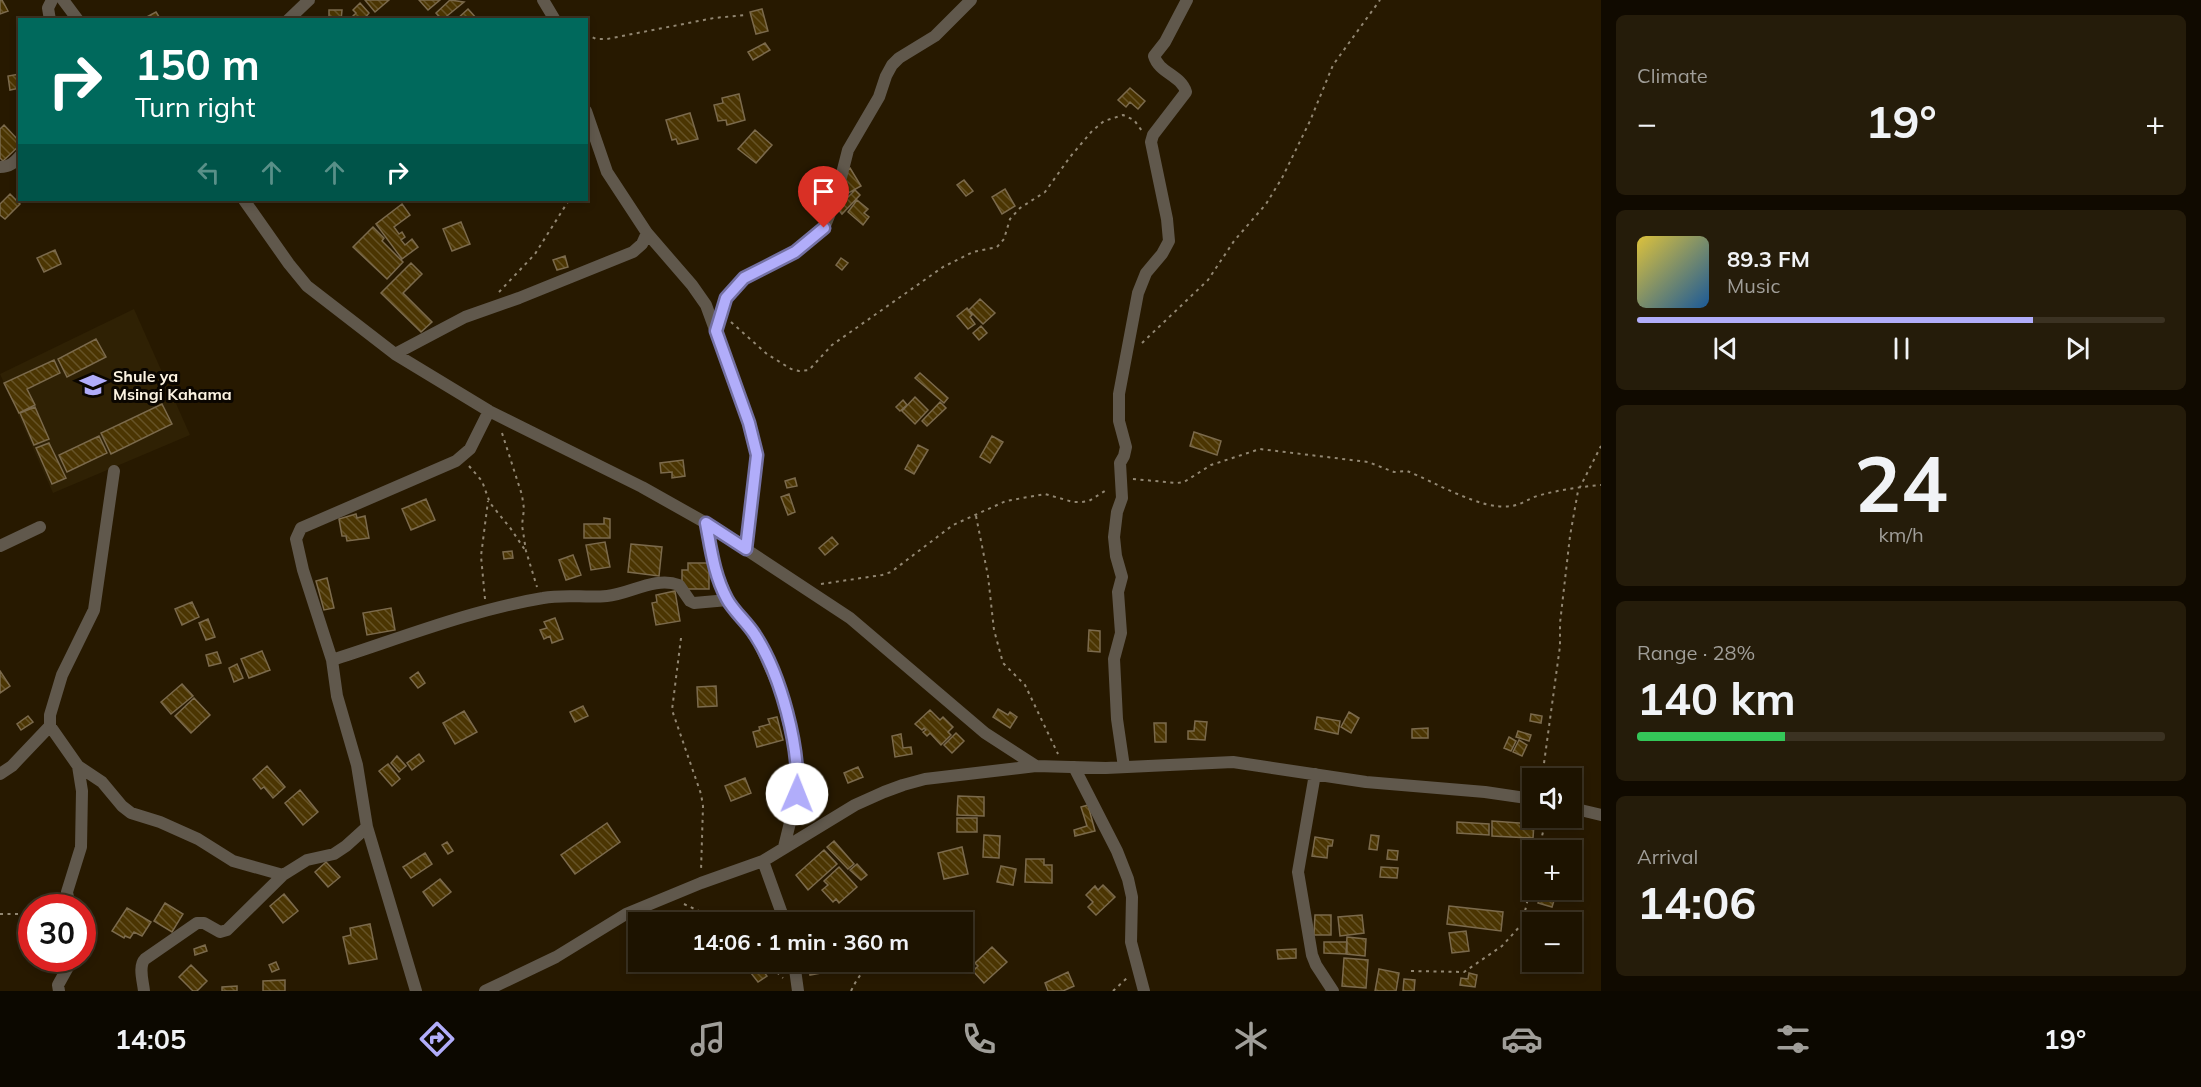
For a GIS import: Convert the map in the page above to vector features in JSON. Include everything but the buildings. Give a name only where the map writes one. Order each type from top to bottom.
[{"type":"street","points":[[50,18],[48,8],[52,0]]},
{"type":"street","points":[[63,0],[76,18]]},
{"type":"street","points":[[290,18],[309,0]]},
{"type":"street","points":[[543,0],[554,18]]},
{"type":"street","points":[[716,331],[726,298],[744,278],[795,252],[824,228],[835,201],[848,150],[879,97],[892,65],[899,58],[935,36],[971,0]]},
{"type":"street","points":[[1124,767],[1117,719],[1114,659],[1121,633],[1118,592],[1122,577],[1114,537],[1117,512],[1122,498],[1120,463],[1124,456],[1126,442],[1119,421],[1119,394],[1138,293],[1142,281],[1162,254],[1169,240],[1152,146],[1153,135],[1186,92],[1183,84],[1166,72],[1154,57],[1165,42],[1187,0]]},
{"type":"street","points":[[588,117],[604,165],[647,233],[699,294],[716,331],[749,423],[757,455],[746,549]]},
{"type":"street","points":[[0,167],[6,167],[18,158]]},
{"type":"street","points":[[245,201],[307,286],[395,354],[493,413],[642,487],[706,523],[850,618],[986,733],[1036,766]]},
{"type":"street","points":[[395,354],[465,316],[633,252],[642,244],[647,233]]},
{"type":"street","points":[[416,991],[367,827],[357,765],[337,696],[332,660],[303,570],[296,539],[298,533],[308,525],[456,461],[470,449],[493,413]]},
{"type":"street","points":[[0,774],[12,765],[50,720],[62,675],[94,610],[114,471]]},
{"type":"street","points":[[706,523],[715,568],[728,600],[749,625],[762,648],[781,692],[797,759],[797,794],[784,847]]},
{"type":"street","points":[[0,546],[40,527]]},
{"type":"street","points":[[332,660],[486,611],[542,598],[607,596],[639,587],[667,583],[679,585],[694,603],[728,600]]},
{"type":"street","points":[[50,720],[78,766],[82,791],[81,847],[67,892]]},
{"type":"street","points":[[485,991],[556,957],[626,914],[701,883],[763,861],[855,805],[903,784],[925,779],[1036,766],[1124,767],[1219,761],[1248,763],[1366,782],[1522,797]]},
{"type":"street","points":[[78,766],[102,782],[131,813],[160,822],[191,836],[233,861],[283,875]]},
{"type":"street","points":[[1069,767],[1117,851],[1128,879],[1132,897],[1131,942],[1144,991]]},
{"type":"street","points":[[1315,774],[1298,872],[1299,887],[1312,955],[1333,991]]},
{"type":"street","points":[[1582,810],[1601,815]]},
{"type":"street","points":[[144,991],[141,967],[145,958],[198,923],[204,923],[220,932],[227,930],[283,875],[307,860],[334,854],[367,827]]},
{"type":"street","points":[[763,861],[781,912]]},
{"type":"street","points":[[57,989],[66,972]]},
{"type":"path","points":[[1126,361],[1152,331],[1208,280],[1234,241],[1266,204],[1306,129],[1333,65],[1380,0]]},
{"type":"path","points":[[588,35],[596,39],[607,39],[714,18],[745,15]]},
{"type":"path","points":[[721,314],[767,354],[791,369],[809,370],[832,345],[943,267],[973,252],[997,247],[1004,239],[1010,219],[1020,208],[1045,192],[1080,144],[1104,121],[1117,115],[1130,117],[1152,146]]},
{"type":"path","points":[[490,308],[501,289],[535,254],[567,201]]},
{"type":"path","points":[[493,413],[522,495],[524,509],[522,525],[526,551],[542,598]]},
{"type":"path","points":[[1543,768],[1560,646],[1560,623],[1570,536],[1580,487],[1601,446]]},
{"type":"path","points":[[801,587],[891,572],[953,525],[1014,498],[1045,494],[1073,502],[1089,501],[1121,482],[1135,478],[1184,482],[1211,465],[1260,449],[1368,462],[1394,472],[1407,471],[1478,502],[1504,507],[1543,494],[1580,487],[1601,486]]},
{"type":"path","points":[[456,461],[474,470],[482,481],[488,499],[526,551]]},
{"type":"path","points":[[486,611],[481,556],[488,499]]},
{"type":"path","points":[[976,516],[988,576],[994,630],[1003,663],[1025,685],[1069,767]]},
{"type":"path","points":[[681,638],[672,710],[702,800],[701,883]]},
{"type":"path","points":[[668,897],[700,912]]},
{"type":"path","points":[[1410,971],[1464,972],[1502,946],[1522,924],[1528,900]]},
{"type":"path","points":[[0,914],[18,914]]},
{"type":"path","points":[[1113,991],[1137,968]]},
{"type":"path","points":[[777,972],[794,987]]},
{"type":"path","points":[[852,990],[862,972]]},
{"type":"shaded area","points":[[134,309],[190,435],[53,493],[0,374]]},
{"type":"place","name":"Shule ya Msingi Kahama","points":[[93,385]]},
{"type":"route","points":[[797,794],[797,759],[781,692],[756,636],[728,600],[718,578],[706,523],[746,549],[757,455],[754,438],[716,331],[726,298],[744,278],[795,252],[824,228]]}]
